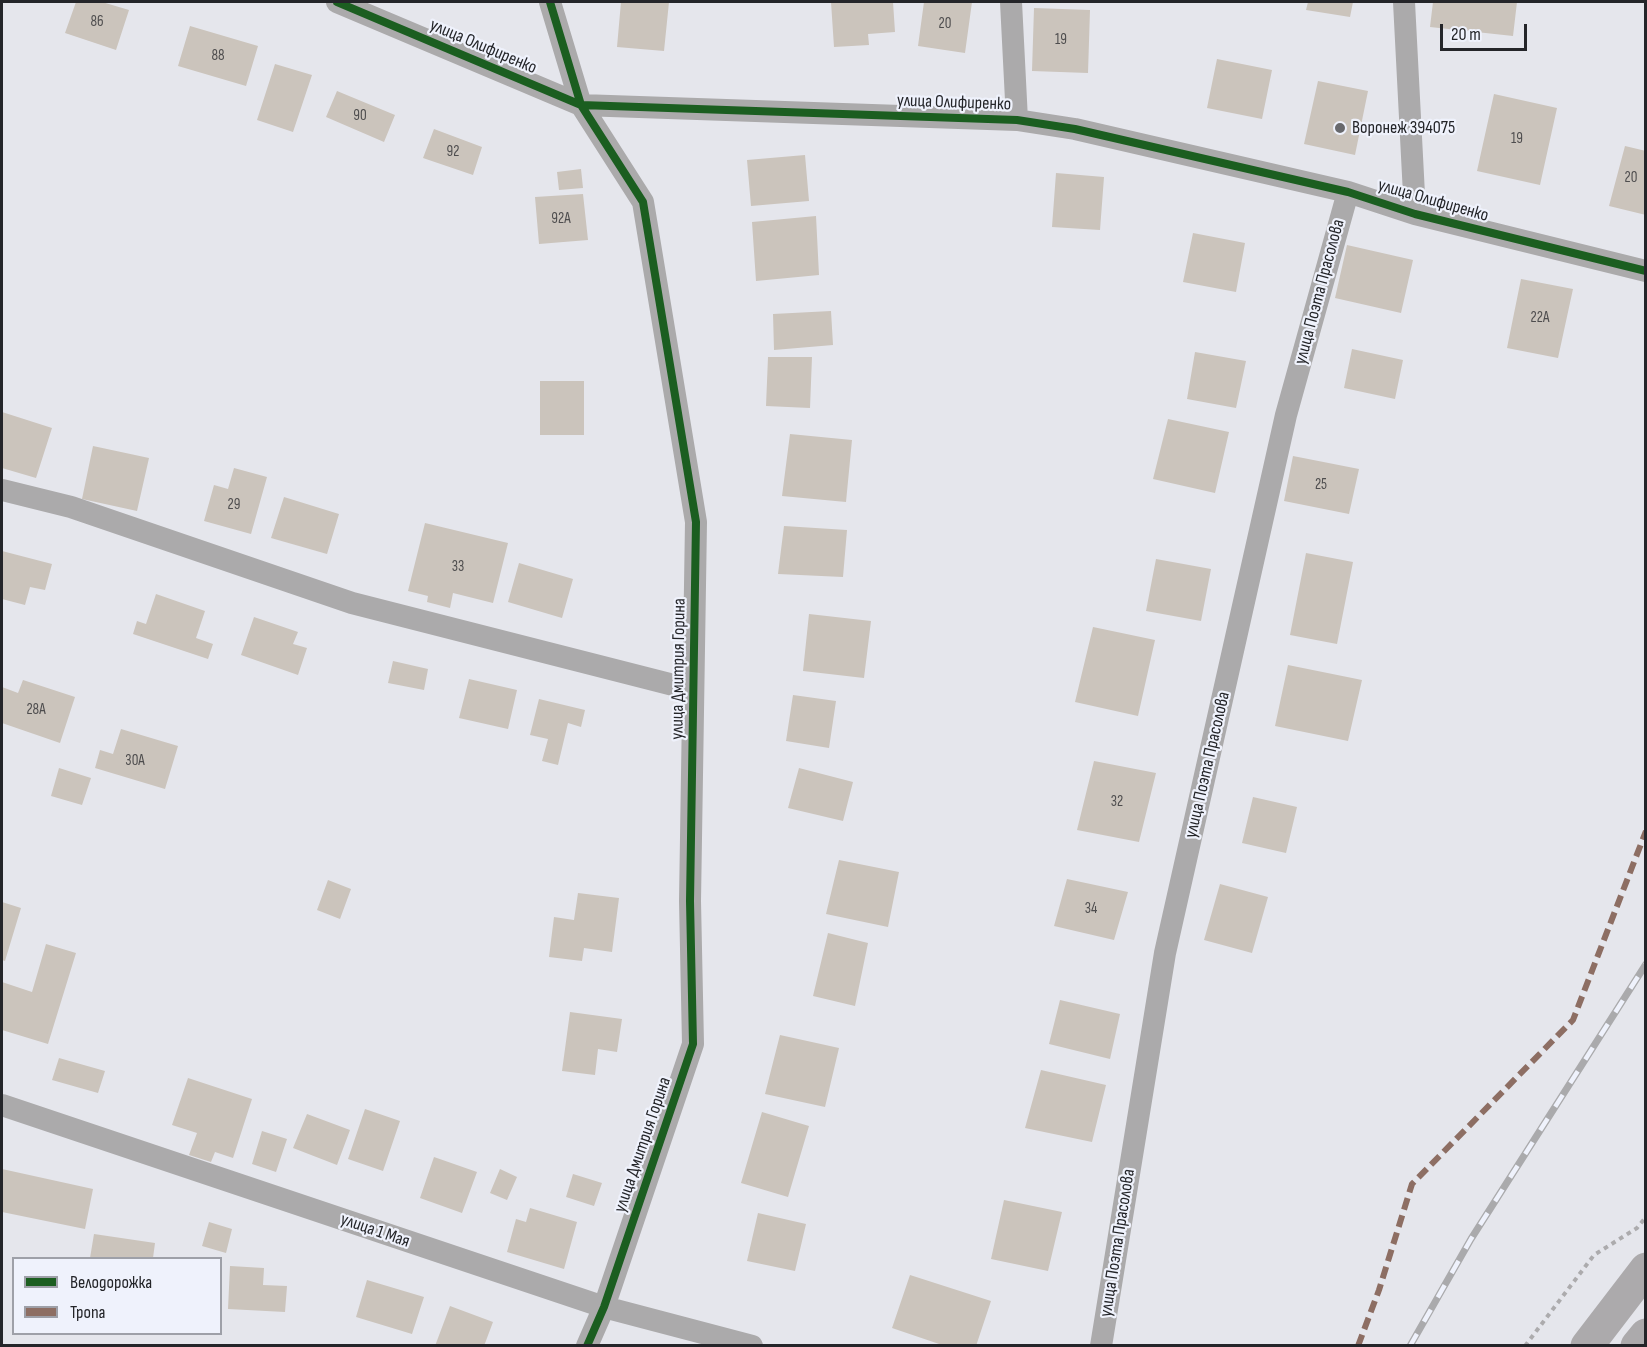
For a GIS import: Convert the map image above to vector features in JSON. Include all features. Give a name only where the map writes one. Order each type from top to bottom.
[{"type":"highway","points":[[1587,1346],[1646,1269]]},
{"type":"highway","points":[[1637,1346],[1646,1335]]},
{"type":"street","name":"улица Олифиренко","points":[[337,2],[582,105],[1017,120],[1075,129],[1348,192],[1415,214],[1646,271]]},
{"type":"street","name":"улица Дмитрия Горина","points":[[550,2],[582,105],[643,202],[696,522],[690,901],[693,1044],[604,1307],[587,1346]]},
{"type":"street","points":[[1011,2],[1017,120]]},
{"type":"street","points":[[1404,2],[1415,214]]},
{"type":"street","name":"улица Поэта Прасолова","points":[[1101,1346],[1166,953],[1286,415],[1348,192]]},
{"type":"street","points":[[2,490],[71,507],[352,603],[693,690]]},
{"type":"street","name":"улица 1 Мая","points":[[2,1105],[604,1307],[752,1346]]},
{"type":"path","points":[[1524,1346],[1594,1255],[1637,1228],[1646,1217]]},
{"type":"building","points":[[76,2],[102,2],[129,10],[116,50],[65,33]]},
{"type":"building","points":[[621,2],[669,2],[664,51],[617,47]]},
{"type":"building","points":[[831,2],[893,2],[895,32],[868,34],[869,45],[834,47]]},
{"type":"building","points":[[924,2],[972,2],[965,53],[918,46]]},
{"type":"building","points":[[1308,2],[1353,2],[1350,17],[1306,10]]},
{"type":"building","points":[[1433,2],[1517,2],[1513,36],[1430,27]]},
{"type":"building","points":[[1034,8],[1090,10],[1088,73],[1032,71]]},
{"type":"building","points":[[190,26],[258,46],[246,86],[178,66]]},
{"type":"building","points":[[1217,59],[1272,70],[1262,119],[1207,108]]},
{"type":"building","points":[[275,64],[312,75],[293,132],[257,120]]},
{"type":"building","points":[[1318,81],[1368,91],[1355,155],[1304,144]]},
{"type":"building","points":[[337,91],[395,115],[384,142],[326,117]]},
{"type":"building","points":[[1494,94],[1557,108],[1540,185],[1477,171]]},
{"type":"building","points":[[434,129],[482,147],[473,175],[423,158]]},
{"type":"building","points":[[1625,146],[1646,151],[1646,215],[1609,206]]},
{"type":"building","points":[[805,155],[809,201],[751,206],[747,160]]},
{"type":"building","points":[[581,169],[583,188],[559,190],[557,172]]},
{"type":"building","points":[[1056,173],[1104,177],[1100,230],[1052,227]]},
{"type":"building","points":[[583,194],[588,240],[539,244],[535,197]]},
{"type":"building","points":[[816,216],[819,275],[756,281],[752,222]]},
{"type":"building","points":[[1193,233],[1245,243],[1236,292],[1183,282]]},
{"type":"building","points":[[1347,245],[1413,260],[1401,313],[1335,298]]},
{"type":"building","points":[[1521,279],[1573,289],[1558,358],[1507,348]]},
{"type":"building","points":[[831,311],[833,345],[774,350],[773,314]]},
{"type":"building","points":[[1352,349],[1403,360],[1395,399],[1344,388]]},
{"type":"building","points":[[1195,352],[1246,361],[1236,408],[1187,399]]},
{"type":"building","points":[[768,357],[812,357],[810,408],[766,406]]},
{"type":"building","points":[[540,381],[584,381],[584,435],[540,435]]},
{"type":"building","points":[[2,412],[52,428],[36,478],[2,468]]},
{"type":"building","points":[[1168,419],[1229,432],[1215,493],[1153,479]]},
{"type":"building","points":[[790,434],[852,440],[846,502],[782,496]]},
{"type":"building","points":[[93,446],[149,458],[137,511],[82,499]]},
{"type":"building","points":[[1293,456],[1359,469],[1349,514],[1284,501]]},
{"type":"building","points":[[234,468],[267,477],[251,534],[204,521],[214,485],[228,489]]},
{"type":"building","points":[[284,497],[339,514],[327,554],[271,538]]},
{"type":"building","points":[[425,523],[508,543],[493,603],[453,593],[450,608],[427,602],[428,596],[408,591]]},
{"type":"building","points":[[784,526],[847,530],[843,577],[778,574]]},
{"type":"building","points":[[2,551],[52,564],[45,590],[30,587],[25,605],[2,599]]},
{"type":"building","points":[[1306,553],[1353,562],[1337,644],[1290,635]]},
{"type":"building","points":[[1156,559],[1211,569],[1201,621],[1146,611]]},
{"type":"building","points":[[519,563],[573,579],[562,618],[508,602]]},
{"type":"building","points":[[156,594],[205,611],[196,638],[213,644],[208,659],[133,634],[137,621],[146,624]]},
{"type":"building","points":[[809,614],[871,621],[864,678],[803,671]]},
{"type":"building","points":[[254,617],[298,632],[293,644],[307,648],[298,675],[241,655]]},
{"type":"building","points":[[1093,627],[1155,640],[1138,716],[1075,702]]},
{"type":"building","points":[[393,661],[428,669],[424,690],[388,683]]},
{"type":"building","points":[[1288,665],[1362,680],[1348,741],[1275,726]]},
{"type":"building","points":[[469,679],[517,690],[508,729],[459,718]]},
{"type":"building","points":[[23,680],[75,697],[60,743],[2,723],[2,687],[18,693]]},
{"type":"building","points":[[793,695],[836,701],[829,748],[786,741]]},
{"type":"building","points":[[539,699],[585,710],[581,727],[568,723],[558,765],[542,761],[548,739],[530,735]]},
{"type":"building","points":[[121,729],[178,746],[165,789],[95,768],[100,750],[113,754]]},
{"type":"building","points":[[1094,761],[1156,773],[1139,842],[1077,830]]},
{"type":"building","points":[[59,768],[91,778],[82,805],[51,796]]},
{"type":"building","points":[[799,768],[853,782],[843,821],[788,808]]},
{"type":"building","points":[[1253,797],[1297,807],[1286,853],[1242,843]]},
{"type":"building","points":[[839,860],[899,872],[888,927],[826,914]]},
{"type":"building","points":[[1067,879],[1128,892],[1114,940],[1054,926]]},
{"type":"building","points":[[328,880],[351,889],[340,919],[317,910]]},
{"type":"building","points":[[1220,884],[1268,897],[1252,953],[1204,940]]},
{"type":"building","points":[[578,893],[619,898],[612,952],[584,948],[582,961],[549,957],[554,917],[574,920]]},
{"type":"building","points":[[2,902],[21,908],[5,961],[2,960]]},
{"type":"building","points":[[828,933],[868,943],[855,1006],[813,996]]},
{"type":"building","points":[[46,944],[76,953],[48,1044],[2,1030],[2,982],[32,992]]},
{"type":"building","points":[[1060,1000],[1120,1014],[1110,1059],[1049,1044]]},
{"type":"building","points":[[570,1012],[622,1019],[617,1052],[598,1049],[595,1075],[562,1071]]},
{"type":"building","points":[[780,1035],[839,1048],[825,1107],[765,1094]]},
{"type":"building","points":[[59,1058],[105,1071],[98,1093],[52,1080]]},
{"type":"building","points":[[1041,1070],[1106,1085],[1092,1142],[1025,1128]]},
{"type":"building","points":[[188,1078],[252,1099],[233,1158],[215,1152],[211,1162],[189,1155],[197,1133],[172,1125]]},
{"type":"building","points":[[365,1109],[400,1121],[383,1171],[348,1159]]},
{"type":"building","points":[[762,1112],[809,1126],[788,1197],[741,1183]]},
{"type":"building","points":[[307,1114],[350,1130],[337,1165],[293,1148]]},
{"type":"building","points":[[262,1131],[287,1139],[276,1172],[252,1164]]},
{"type":"building","points":[[434,1157],[477,1172],[462,1213],[420,1198]]},
{"type":"building","points":[[2,1169],[93,1189],[85,1229],[2,1212]]},
{"type":"building","points":[[500,1169],[517,1177],[507,1200],[490,1193]]},
{"type":"building","points":[[573,1174],[602,1183],[594,1206],[566,1197]]},
{"type":"building","points":[[1004,1200],[1062,1212],[1048,1271],[991,1259]]},
{"type":"building","points":[[530,1208],[577,1222],[564,1269],[507,1252],[516,1219],[526,1222]]},
{"type":"building","points":[[758,1213],[806,1224],[795,1271],[747,1261]]},
{"type":"building","points":[[209,1222],[232,1229],[226,1253],[202,1246]]},
{"type":"building","points":[[94,1234],[155,1243],[153,1257],[90,1257]]},
{"type":"building","points":[[230,1266],[264,1268],[263,1285],[287,1286],[285,1312],[228,1309]]},
{"type":"building","points":[[910,1275],[991,1301],[976,1346],[945,1346],[892,1328]]},
{"type":"building","points":[[367,1280],[424,1297],[412,1334],[356,1317]]},
{"type":"building","points":[[450,1306],[493,1322],[484,1346],[435,1346]]},
{"type":"railway","points":[[1410,1346],[1471,1239],[1646,964]]},
{"type":"marked path","points":[[1358,1346],[1379,1290],[1412,1184],[1573,1020],[1646,831]]},
{"type":"cycle path","points":[[337,2],[581,105],[1017,120],[1075,129],[1348,192],[1415,214],[1646,271]]},
{"type":"cycle path","points":[[550,2],[581,105],[643,202],[696,522],[690,901],[693,1044],[604,1307],[587,1346]]},
{"type":"place","name":"Воронеж 394075","points":[[1340,128]]}]
